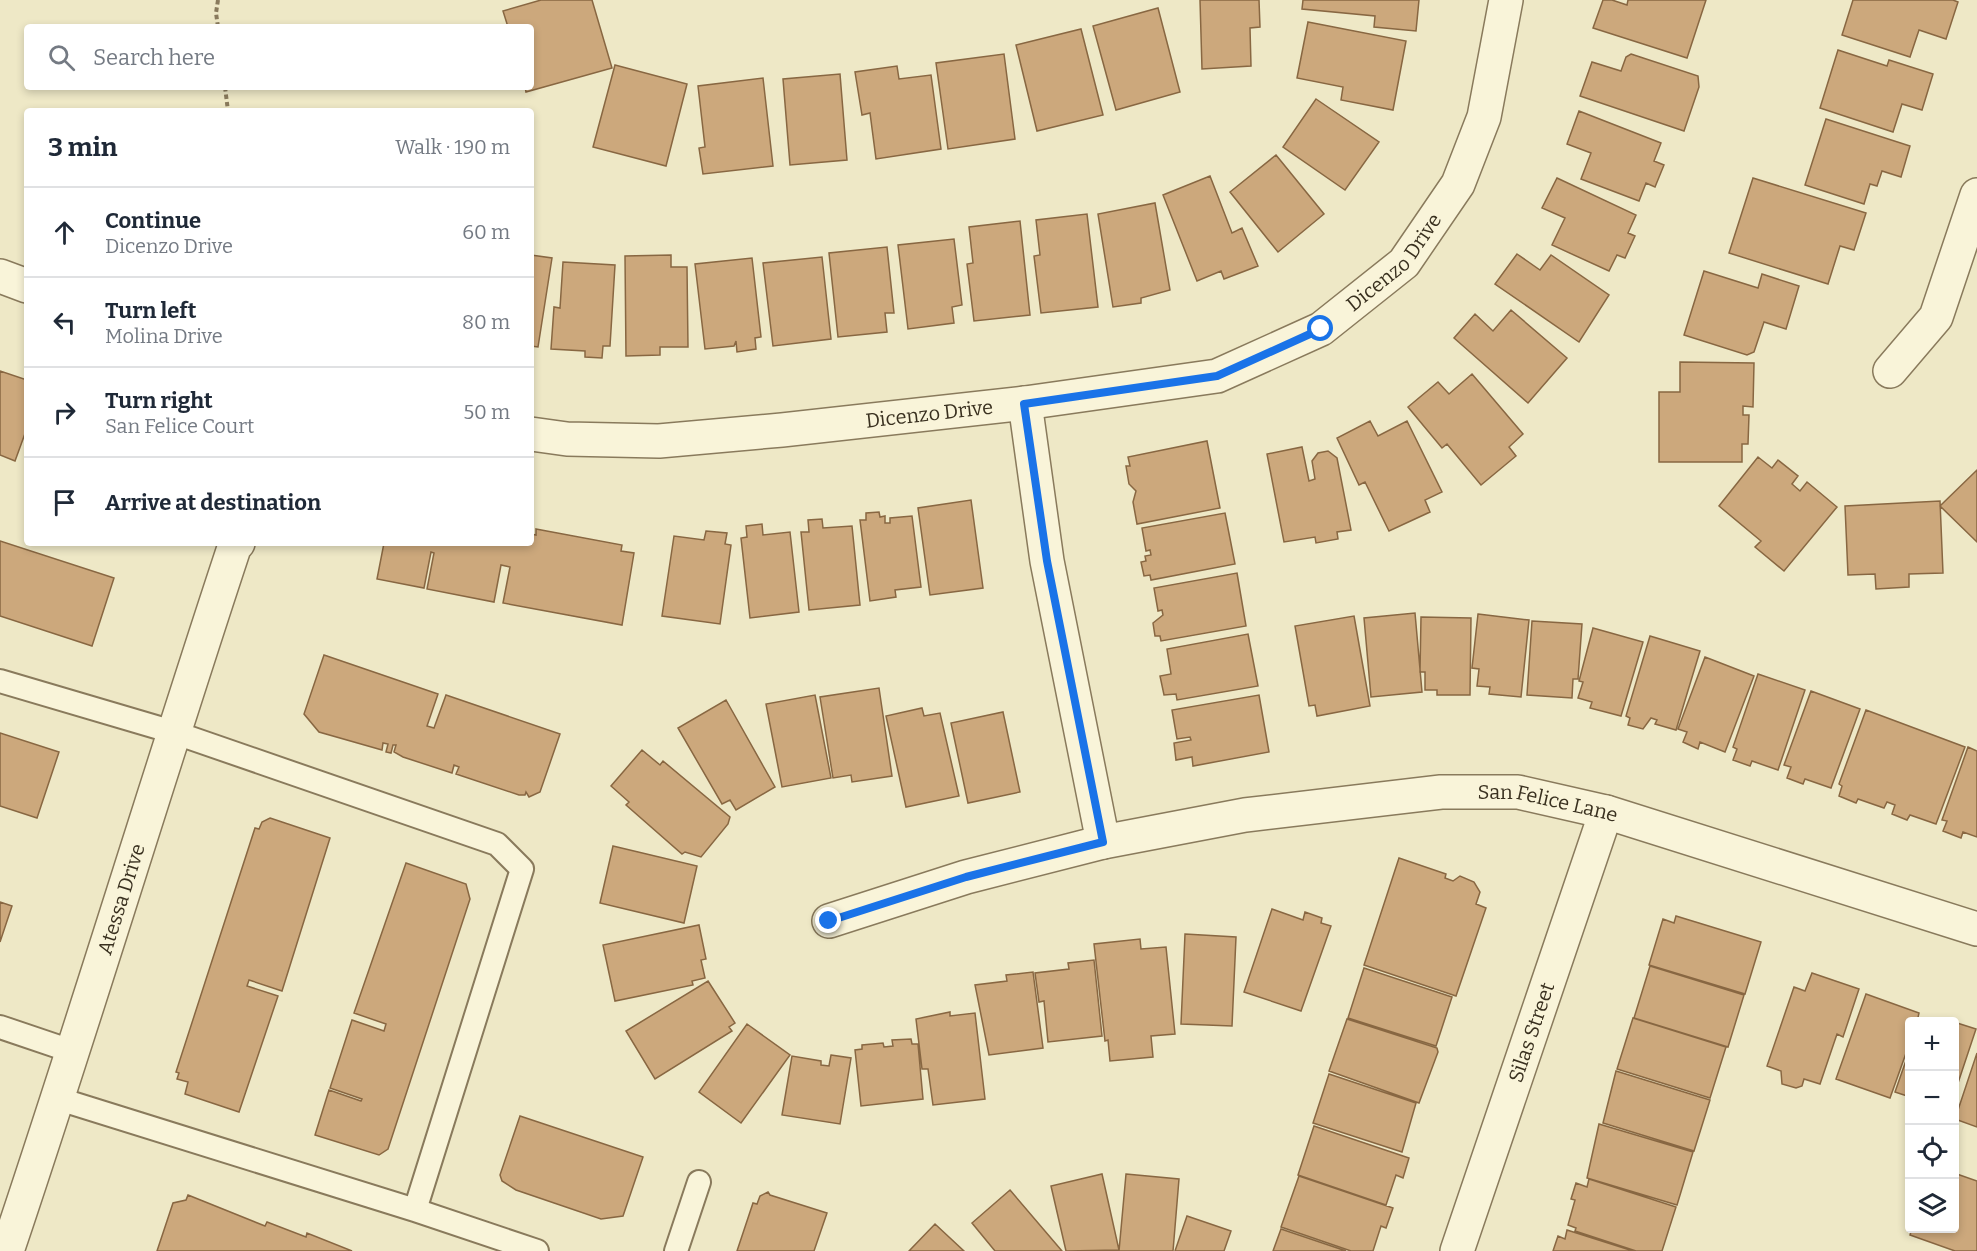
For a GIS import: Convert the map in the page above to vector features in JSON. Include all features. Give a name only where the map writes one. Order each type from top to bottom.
[{"type":"street","name":"Dicenzo Drive","points":[[534,434],[567,439],[659,441],[1024,404],[1217,376],[1321,329],[1404,263],[1458,184],[1484,117],[1506,0]]},
{"type":"street","points":[[1890,371],[1936,317],[1977,195]]},
{"type":"street","points":[[0,276],[24,285]]},
{"type":"street","points":[[1024,404],[1047,561],[1103,842]]},
{"type":"street","name":"Atessa Drive","points":[[7,1251],[59,1099],[173,732],[235,546]]},
{"type":"street","name":"San Felice Lane","points":[[829,921],[966,877],[1103,842],[1245,815],[1441,792],[1518,792],[1606,812],[1977,929]]},
{"type":"street","name":"Silas Street","points":[[1457,1251],[1606,812]]},
{"type":"lane","points":[[0,681],[173,732],[497,844],[522,869],[415,1210]]},
{"type":"lane","points":[[0,1027],[74,1052]]},
{"type":"lane","points":[[59,1099],[415,1210],[537,1251]]},
{"type":"lane","points":[[676,1251],[699,1182]]},
{"type":"path","points":[[218,0],[218,24]]},
{"type":"path","points":[[225,90],[228,108]]},
{"type":"building","points":[[541,0],[592,0],[612,68],[534,90],[534,24],[507,24],[503,11]]},
{"type":"building","points":[[1200,0],[1259,0],[1260,27],[1250,28],[1251,66],[1202,69]]},
{"type":"building","points":[[1303,0],[1419,0],[1416,31],[1374,27],[1375,16],[1302,9]]},
{"type":"building","points":[[1603,0],[1612,0],[1627,5],[1628,0],[1706,0],[1687,58],[1593,28]]},
{"type":"building","points":[[1853,0],[1953,0],[1958,2],[1946,39],[1919,30],[1910,57],[1842,35]]},
{"type":"building","points":[[1158,8],[1180,92],[1116,110],[1093,26]]},
{"type":"building","points":[[1308,22],[1406,41],[1393,110],[1341,100],[1343,87],[1297,78]]},
{"type":"building","points":[[1081,29],[1103,115],[1037,131],[1016,45]]},
{"type":"building","points":[[1838,50],[1887,66],[1889,60],[1933,74],[1922,110],[1902,104],[1893,132],[1820,108]]},
{"type":"building","points":[[1004,54],[1015,139],[948,149],[936,63]]},
{"type":"building","points":[[1631,54],[1698,76],[1699,87],[1684,131],[1580,96],[1592,62],[1621,71],[1626,57]]},
{"type":"building","points":[[615,65],[687,84],[666,166],[593,147]]},
{"type":"building","points":[[897,66],[899,79],[931,75],[941,149],[876,159],[870,113],[862,115],[855,72]]},
{"type":"building","points":[[840,74],[847,160],[790,165],[783,79]]},
{"type":"building","points":[[763,78],[773,166],[703,174],[699,148],[705,147],[698,86]]},
{"type":"building","points":[[1316,99],[1379,142],[1345,190],[1283,147]]},
{"type":"building","points":[[1579,111],[1661,143],[1654,161],[1664,165],[1655,187],[1646,183],[1639,201],[1581,179],[1591,153],[1567,144]]},
{"type":"building","points":[[1826,119],[1910,146],[1901,177],[1882,171],[1877,186],[1870,184],[1864,204],[1805,185]]},
{"type":"building","points":[[1276,155],[1324,214],[1278,252],[1230,192]]},
{"type":"building","points":[[1210,176],[1232,233],[1242,228],[1258,266],[1224,279],[1221,271],[1197,281],[1163,195]]},
{"type":"building","points":[[1557,178],[1636,215],[1628,233],[1635,236],[1625,258],[1617,255],[1609,271],[1552,245],[1565,218],[1542,208]]},
{"type":"building","points":[[1753,178],[1866,213],[1854,250],[1840,246],[1828,284],[1729,253]]},
{"type":"building","points":[[1155,203],[1170,290],[1141,298],[1141,303],[1113,307],[1098,214]]},
{"type":"building","points":[[1087,214],[1098,307],[1041,313],[1034,256],[1040,255],[1036,220]]},
{"type":"building","points":[[1020,221],[1030,315],[974,321],[967,264],[973,263],[969,227]]},
{"type":"building","points":[[954,239],[962,305],[952,307],[954,323],[908,329],[898,245]]},
{"type":"building","points":[[887,247],[894,313],[885,313],[887,332],[838,337],[829,253]]},
{"type":"building","points":[[1517,254],[1540,270],[1551,255],[1609,295],[1579,342],[1495,284]]},
{"type":"building","points":[[534,255],[552,258],[538,347],[534,346]]},
{"type":"building","points":[[671,255],[671,267],[687,267],[688,347],[660,347],[660,355],[626,356],[625,256]]},
{"type":"building","points":[[822,257],[831,339],[773,346],[763,263]]},
{"type":"building","points":[[752,258],[761,337],[755,338],[756,349],[737,352],[736,341],[734,346],[705,349],[695,264]]},
{"type":"building","points":[[563,262],[615,265],[610,346],[603,346],[602,358],[585,357],[585,351],[551,349],[554,307],[560,308]]},
{"type":"building","points":[[1704,271],[1758,288],[1762,274],[1799,286],[1786,329],[1764,322],[1754,352],[1747,355],[1684,335]]},
{"type":"building","points":[[1511,310],[1567,358],[1528,403],[1454,338],[1475,314],[1493,331]]},
{"type":"building","points":[[1680,362],[1754,363],[1753,407],[1743,406],[1743,415],[1749,415],[1748,444],[1742,444],[1742,462],[1659,462],[1659,392],[1680,392]]},
{"type":"building","points":[[0,371],[24,379],[24,436],[15,461],[0,455]]},
{"type":"building","points":[[1472,374],[1523,434],[1509,447],[1516,456],[1481,485],[1447,444],[1442,448],[1408,407],[1438,382],[1449,394]]},
{"type":"building","points":[[1370,421],[1378,436],[1407,421],[1442,492],[1425,500],[1430,512],[1389,531],[1365,482],[1359,485],[1337,438]]},
{"type":"building","points":[[1207,441],[1220,508],[1137,524],[1133,502],[1136,491],[1129,484],[1126,466],[1130,466],[1128,457]]},
{"type":"building","points":[[1302,447],[1309,481],[1315,479],[1312,461],[1318,453],[1328,451],[1337,458],[1351,530],[1337,532],[1338,539],[1316,543],[1315,537],[1284,542],[1267,454]]},
{"type":"building","points":[[1758,457],[1772,468],[1778,460],[1798,476],[1792,484],[1800,491],[1807,482],[1837,507],[1784,571],[1755,547],[1761,541],[1719,506]]},
{"type":"building","points":[[1977,470],[1977,542],[1940,506]]},
{"type":"building","points":[[971,500],[983,588],[930,595],[918,508]]},
{"type":"building","points":[[1940,501],[1943,573],[1909,574],[1909,587],[1876,589],[1875,574],[1848,575],[1845,506]]},
{"type":"building","points":[[879,512],[880,517],[885,516],[885,523],[890,523],[890,518],[912,516],[921,587],[895,590],[896,597],[870,601],[860,520],[866,520],[866,513]]},
{"type":"building","points":[[1225,513],[1235,564],[1151,580],[1150,575],[1144,576],[1141,562],[1146,561],[1145,556],[1151,555],[1150,550],[1146,551],[1142,528]]},
{"type":"building","points":[[822,519],[823,528],[852,526],[860,605],[809,610],[801,532],[809,532],[808,520]]},
{"type":"building","points":[[762,524],[763,535],[790,532],[799,612],[750,618],[741,538],[747,537],[746,526]]},
{"type":"building","points":[[536,529],[622,545],[621,551],[634,553],[622,625],[503,603],[510,567],[501,565],[494,602],[427,589],[434,553],[431,552],[424,588],[377,579],[383,546],[534,546],[534,535],[536,535]]},
{"type":"building","points":[[706,531],[727,533],[725,544],[731,545],[720,624],[662,616],[674,536],[704,540]]},
{"type":"building","points":[[0,541],[114,578],[92,646],[0,616]]},
{"type":"building","points":[[1237,573],[1246,626],[1161,641],[1160,636],[1155,636],[1153,623],[1163,615],[1162,610],[1158,611],[1154,588]]},
{"type":"building","points":[[1415,613],[1422,692],[1371,697],[1364,618]]},
{"type":"building","points":[[1478,614],[1529,620],[1521,697],[1489,694],[1490,687],[1477,686],[1479,669],[1472,668]]},
{"type":"building","points":[[1354,616],[1370,706],[1317,716],[1315,705],[1309,706],[1295,626]]},
{"type":"building","points":[[1421,617],[1471,618],[1470,695],[1437,695],[1437,690],[1425,690],[1425,672],[1420,672]]},
{"type":"building","points":[[1532,621],[1582,624],[1578,679],[1573,679],[1572,698],[1527,695]]},
{"type":"building","points":[[1593,628],[1643,642],[1621,716],[1590,708],[1592,702],[1578,698],[1583,682],[1579,681]]},
{"type":"building","points":[[1248,634],[1258,686],[1177,700],[1176,694],[1164,695],[1160,676],[1171,674],[1167,649]]},
{"type":"building","points":[[1650,636],[1700,651],[1676,730],[1655,724],[1657,720],[1651,718],[1643,729],[1628,725],[1630,718],[1626,716]]},
{"type":"building","points":[[324,655],[438,694],[427,726],[434,728],[446,695],[560,734],[540,792],[529,797],[526,792],[525,795],[519,795],[456,774],[459,767],[454,765],[452,773],[403,757],[394,752],[396,745],[393,745],[391,753],[386,752],[388,744],[383,743],[382,750],[319,732],[304,714]]},
{"type":"building","points":[[1705,657],[1754,676],[1725,752],[1700,742],[1698,749],[1683,742],[1687,732],[1678,729]]},
{"type":"building","points":[[1758,674],[1805,690],[1778,770],[1752,761],[1750,766],[1733,760],[1737,749],[1733,747]]},
{"type":"building","points":[[879,688],[892,776],[852,782],[851,775],[833,778],[820,697]]},
{"type":"building","points":[[1811,691],[1860,709],[1831,788],[1805,779],[1803,784],[1787,778],[1791,767],[1784,765]]},
{"type":"building","points":[[815,695],[831,778],[782,787],[766,704]]},
{"type":"building","points":[[1259,695],[1269,752],[1193,766],[1192,757],[1176,760],[1174,743],[1191,740],[1190,737],[1177,739],[1172,710]]},
{"type":"building","points":[[726,700],[775,787],[736,810],[730,800],[722,804],[678,728]]},
{"type":"building","points":[[922,708],[924,716],[940,713],[959,796],[906,807],[886,716]]},
{"type":"building","points":[[1866,710],[1965,747],[1936,824],[1910,815],[1907,820],[1892,814],[1895,805],[1887,802],[1884,808],[1858,799],[1856,803],[1839,796],[1842,786],[1839,784]]},
{"type":"building","points":[[1003,712],[1020,792],[968,803],[951,723]]},
{"type":"building","points":[[0,733],[59,752],[37,818],[0,806]]},
{"type":"building","points":[[1968,747],[1977,751],[1977,837],[1963,832],[1961,838],[1943,831],[1947,821],[1942,820]]},
{"type":"building","points":[[642,750],[660,765],[663,761],[730,817],[728,824],[701,857],[685,852],[682,854],[626,805],[629,802],[611,786]]},
{"type":"building","points":[[270,818],[330,838],[282,991],[249,980],[247,986],[278,996],[239,1112],[185,1094],[188,1082],[177,1079],[179,1073],[176,1072],[255,828],[259,829],[262,822]]},
{"type":"building","points":[[613,846],[697,866],[684,923],[600,903]]},
{"type":"building","points":[[1399,858],[1446,874],[1445,878],[1453,881],[1460,876],[1474,882],[1480,892],[1476,904],[1486,908],[1456,996],[1364,965]]},
{"type":"building","points":[[406,863],[466,884],[470,899],[388,1149],[379,1155],[315,1135],[329,1090],[361,1101],[362,1099],[330,1088],[352,1020],[384,1031],[386,1024],[354,1013]]},
{"type":"building","points":[[0,902],[12,906],[0,942]]},
{"type":"building","points":[[1272,909],[1303,920],[1305,912],[1322,918],[1321,923],[1331,926],[1301,1011],[1244,992]]},
{"type":"building","points":[[1676,916],[1761,942],[1745,994],[1649,965],[1663,919],[1674,923]]},
{"type":"building","points":[[699,925],[706,959],[701,960],[705,978],[692,981],[693,985],[615,1001],[603,945]]},
{"type":"building","points":[[1185,934],[1236,937],[1232,1026],[1181,1024]]},
{"type":"building","points":[[1140,939],[1141,949],[1166,947],[1175,1034],[1151,1036],[1153,1057],[1110,1061],[1108,1040],[1105,1041],[1094,944]]},
{"type":"building","points":[[1094,960],[1102,1036],[1048,1042],[1044,1001],[1039,1002],[1035,973],[1069,969],[1068,963]]},
{"type":"building","points":[[1650,966],[1744,995],[1728,1047],[1634,1018]]},
{"type":"building","points":[[1364,968],[1452,997],[1436,1046],[1348,1018]]},
{"type":"building","points":[[1033,972],[1043,1048],[989,1055],[975,985],[1007,981],[1006,975]]},
{"type":"building","points":[[1812,973],[1859,989],[1843,1037],[1837,1034],[1820,1084],[1804,1079],[1802,1086],[1796,1088],[1782,1084],[1781,1071],[1767,1066],[1794,987],[1805,991]]},
{"type":"building","points":[[708,981],[735,1023],[729,1027],[732,1031],[655,1079],[626,1031]]},
{"type":"building","points":[[1866,994],[1919,1013],[1918,1017],[1905,1017],[1905,1056],[1890,1098],[1836,1079]]},
{"type":"building","points":[[950,1012],[950,1016],[975,1013],[985,1099],[933,1105],[928,1069],[922,1069],[916,1019]]},
{"type":"building","points":[[1633,1018],[1726,1047],[1710,1098],[1617,1069]]},
{"type":"building","points":[[1347,1019],[1437,1048],[1438,1052],[1419,1103],[1329,1071]]},
{"type":"building","points":[[747,1024],[790,1055],[741,1123],[699,1092]]},
{"type":"building","points":[[1959,1024],[1976,1029],[1959,1080]]},
{"type":"building","points":[[911,1039],[912,1044],[918,1044],[923,1099],[861,1106],[855,1050],[862,1049],[862,1045],[883,1043],[884,1047],[893,1046],[892,1040]]},
{"type":"building","points":[[1977,1053],[1977,1127],[1959,1120],[1959,1107]]},
{"type":"building","points":[[831,1055],[851,1058],[840,1124],[782,1115],[792,1056],[821,1061],[821,1065],[829,1066]]},
{"type":"building","points":[[1905,1063],[1905,1095],[1895,1092]]},
{"type":"building","points":[[1616,1071],[1710,1100],[1694,1151],[1603,1123]]},
{"type":"building","points":[[1329,1074],[1416,1103],[1402,1152],[1313,1123]]},
{"type":"building","points":[[520,1116],[643,1157],[623,1216],[601,1219],[516,1190],[502,1181],[500,1175]]},
{"type":"building","points":[[1599,1124],[1693,1152],[1677,1205],[1587,1178]]},
{"type":"building","points":[[1314,1126],[1409,1158],[1403,1178],[1396,1175],[1386,1205],[1298,1175]]},
{"type":"building","points":[[1102,1174],[1119,1250],[1066,1251],[1051,1186]]},
{"type":"building","points":[[1126,1174],[1179,1179],[1173,1251],[1119,1251]]},
{"type":"building","points":[[1959,1175],[1977,1181],[1977,1251],[1955,1251],[1910,1235],[1911,1233],[1959,1233]]},
{"type":"building","points":[[1299,1176],[1393,1208],[1386,1228],[1381,1226],[1373,1251],[1351,1251],[1281,1227]]},
{"type":"building","points":[[1589,1179],[1676,1207],[1662,1251],[1636,1251],[1575,1231],[1576,1228],[1568,1225],[1575,1200],[1571,1199],[1576,1183],[1587,1187]]},
{"type":"building","points":[[1010,1190],[1062,1251],[995,1251],[972,1223]]},
{"type":"building","points":[[768,1192],[770,1195],[827,1213],[814,1251],[737,1251],[753,1203],[757,1204],[760,1196]]},
{"type":"building","points":[[188,1195],[265,1226],[267,1222],[306,1237],[307,1233],[352,1251],[157,1251],[173,1203],[186,1200]]},
{"type":"building","points":[[1187,1216],[1231,1231],[1224,1251],[1175,1251]]},
{"type":"building","points":[[935,1224],[964,1251],[909,1251]]},
{"type":"building","points":[[1281,1229],[1346,1251],[1273,1251]]},
{"type":"building","points":[[1567,1230],[1633,1251],[1553,1251],[1558,1236],[1565,1239]]},
{"type":"route","points":[[829,921],[966,877],[1103,842],[1047,561],[1024,404],[1217,376],[1321,329]]}]
